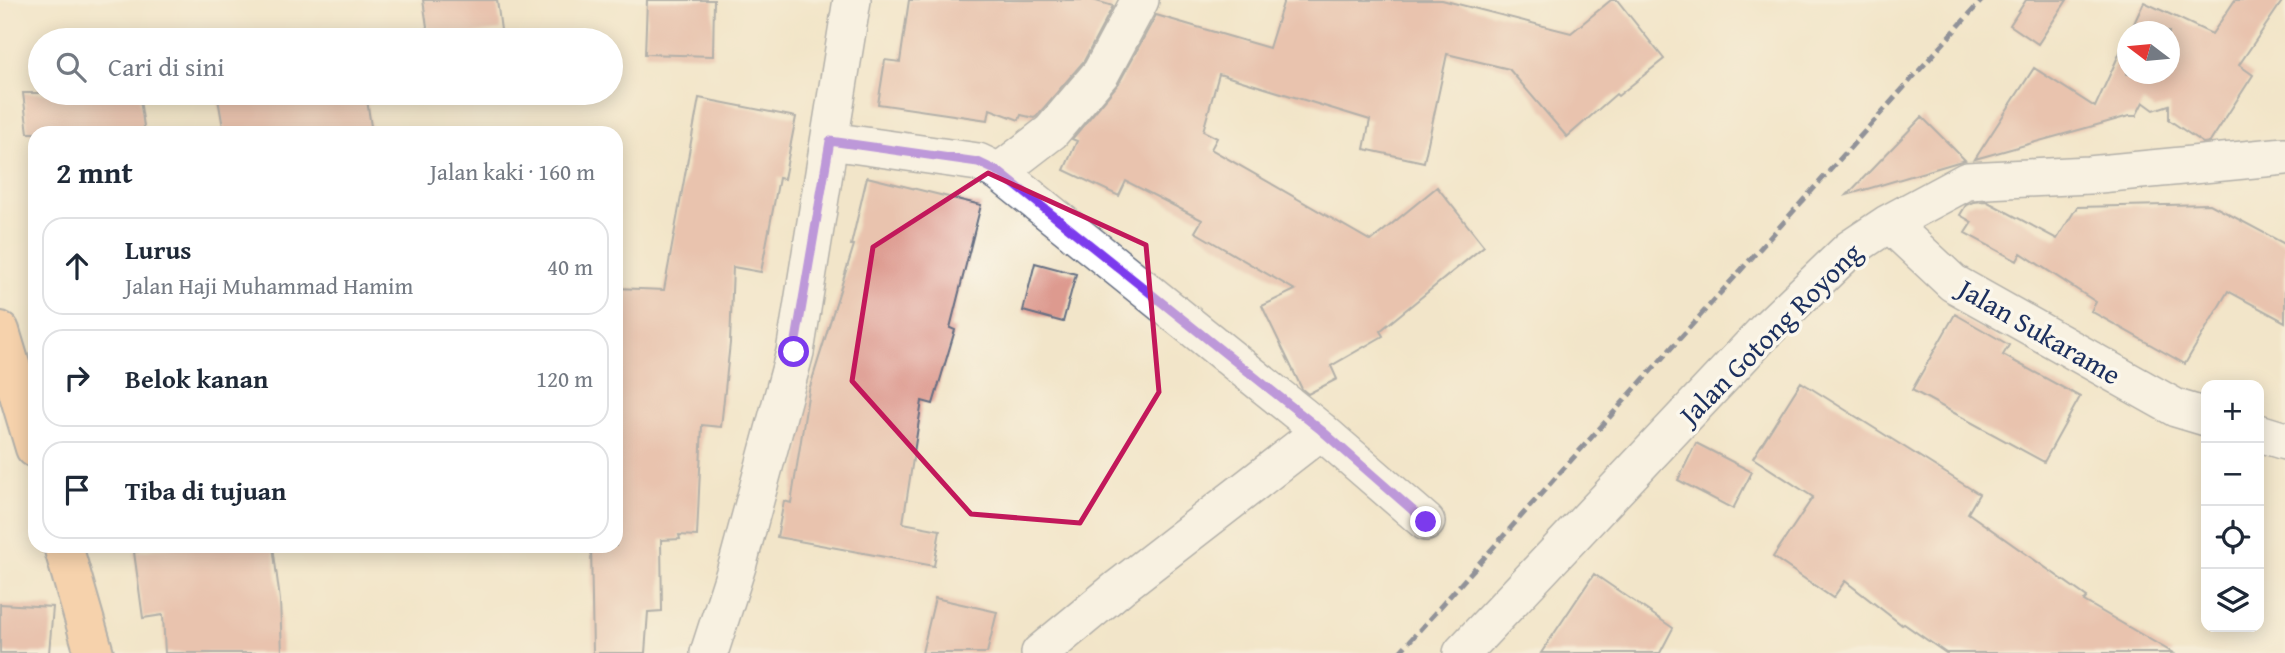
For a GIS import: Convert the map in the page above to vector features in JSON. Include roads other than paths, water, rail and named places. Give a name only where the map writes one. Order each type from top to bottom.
[{"type":"main road","points":[[15,350],[28,414]]},
{"type":"main road","points":[[65,553],[94,653]]},
{"type":"street","points":[[709,653],[738,563],[794,352],[852,0]]},
{"type":"street","points":[[999,172],[1051,132],[1101,73],[1140,0]]},
{"type":"street","points":[[830,141],[978,162],[999,172],[1321,430],[1426,522]]},
{"type":"street","name":"Jalan Gotong Royong","points":[[1462,653],[1767,329],[1850,249],[1889,223],[1966,181],[2089,175],[2285,156]]},
{"type":"street","name":"Jalan Sukarame","points":[[1889,223],[1953,283],[2176,408],[2201,416]]},
{"type":"street","points":[[1040,653],[1321,430]]},
{"type":"street","points":[[2264,435],[2285,441]]},
{"type":"railway","points":[[1399,653],[1982,0]]}]
